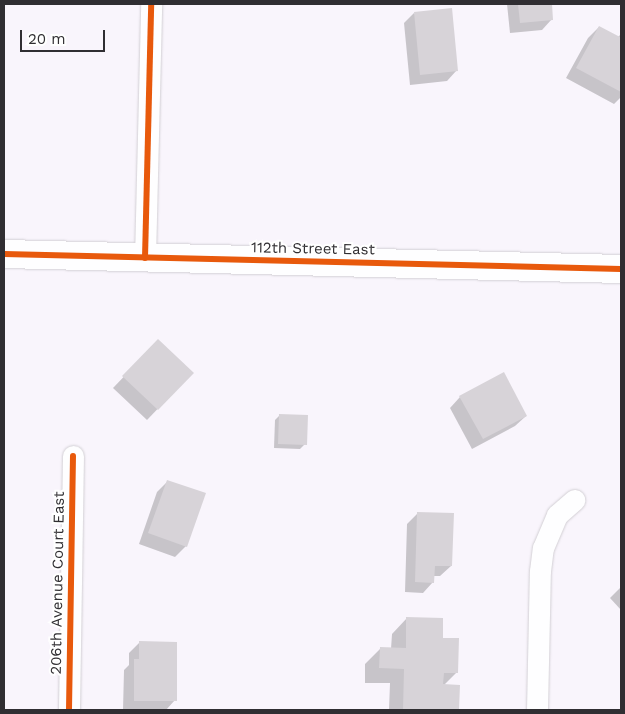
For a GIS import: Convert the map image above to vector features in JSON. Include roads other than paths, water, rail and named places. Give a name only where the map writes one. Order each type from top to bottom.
[{"type":"street","points":[[145,258],[151,4]]},
{"type":"street","name":"112th Street East","points":[[4,254],[621,269]]},
{"type":"street","name":"206th Avenue Court East","points":[[69,710],[72,456]]},
{"type":"street","points":[[537,710],[540,571],[543,548],[557,515],[574,500]]}]
